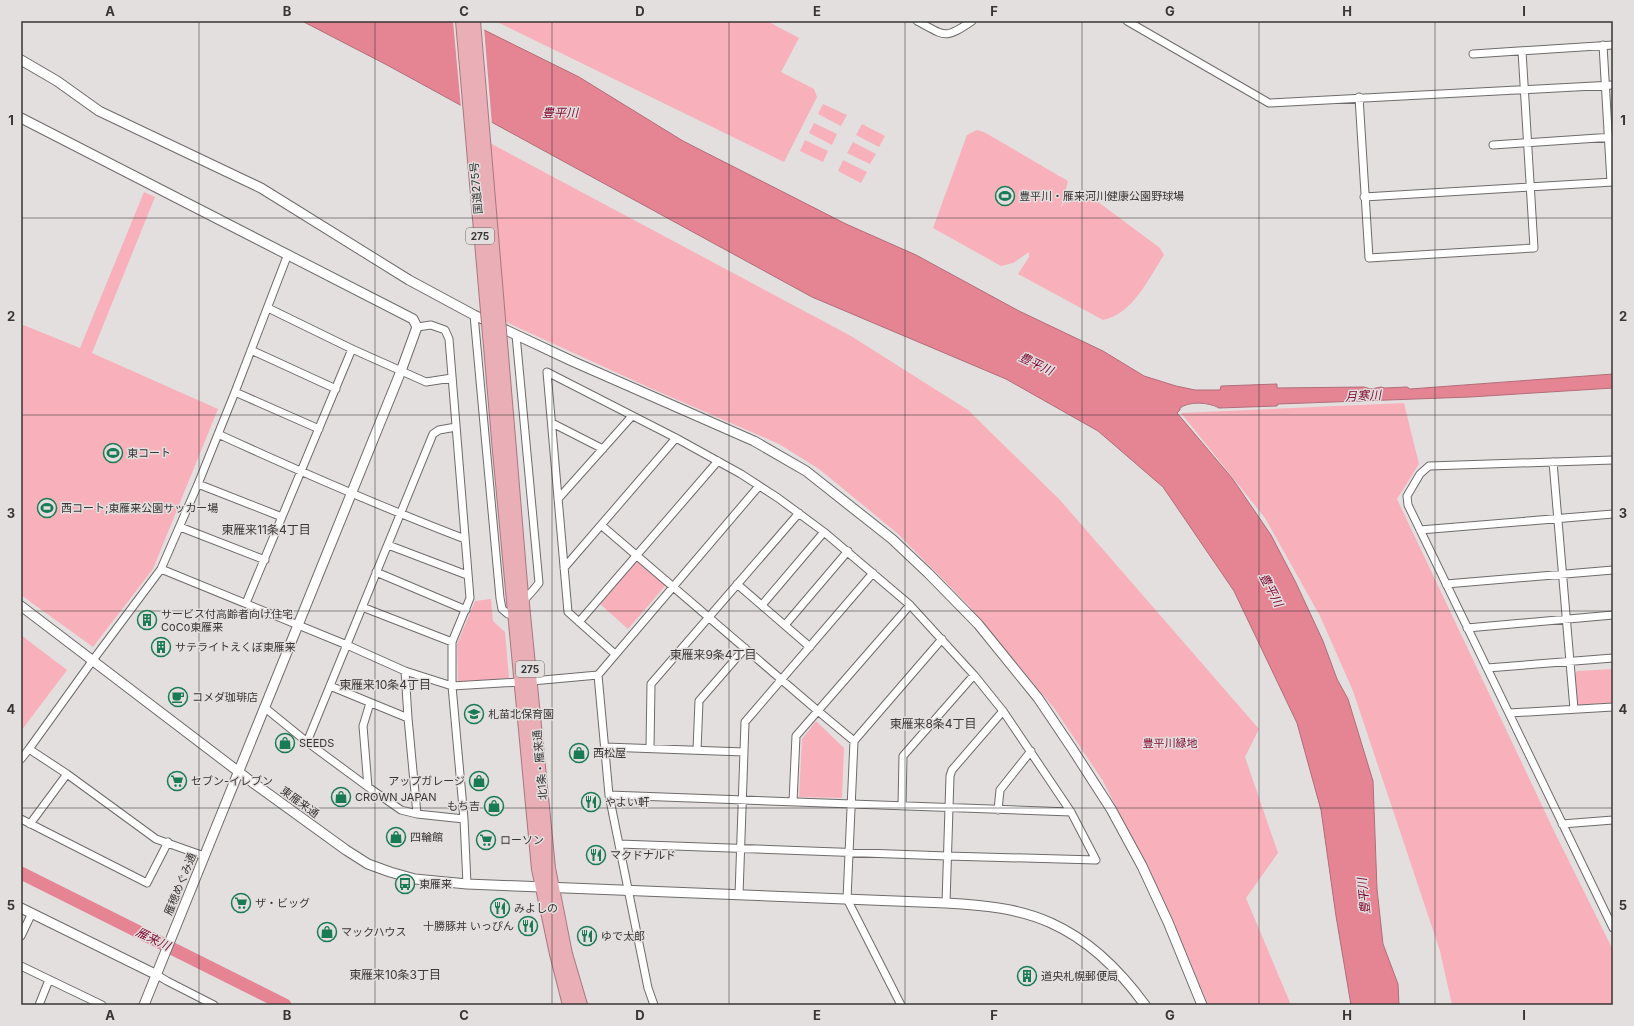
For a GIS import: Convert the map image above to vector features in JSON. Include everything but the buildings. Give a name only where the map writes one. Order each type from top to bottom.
[{"type":"highway","name":"国道275号","points":[[462,21],[505,451]]},
{"type":"highway","name":"国道275号","points":[[474,21],[505,451]]},
{"type":"highway","name":"北1条・雁来通","points":[[505,451],[523,600],[526,682],[538,870],[548,888],[581,1005]]},
{"type":"highway","name":"北1条・雁来通","points":[[505,451],[513,611],[526,682]]},
{"type":"highway","name":"北1条・雁来通","points":[[548,888],[556,954],[569,1005]]},
{"type":"street","points":[[917,21],[947,35],[954,33],[972,21]]},
{"type":"street","points":[[1127,21],[1269,103],[1359,97],[1609,85]]},
{"type":"street","points":[[1473,54],[1613,45]]},
{"type":"street","points":[[1364,197],[1612,182],[1609,85],[1603,46]]},
{"type":"street","points":[[1359,97],[1368,258],[1534,248],[1522,51]]},
{"type":"street","points":[[21,60],[57,81],[99,111],[261,188],[409,280],[474,315],[621,383],[754,441],[806,471],[892,539],[978,624],[1038,698],[1111,809],[1142,866],[1168,922],[1202,1005]]},
{"type":"street","points":[[21,118],[413,319],[417,327],[431,324],[445,330],[449,338],[470,598],[452,642],[452,686],[464,819],[467,884]]},
{"type":"street","points":[[1493,144],[1610,138]]},
{"type":"street","points":[[21,759],[162,569],[235,392],[288,254]]},
{"type":"street","points":[[268,308],[352,349],[426,382],[452,378]]},
{"type":"street","points":[[474,315],[502,609],[508,614],[531,594],[539,584],[516,335]]},
{"type":"street","name":"雁穂めぐみ通","points":[[144,1005],[401,371],[417,327]]},
{"type":"street","points":[[246,603],[352,349]]},
{"type":"street","points":[[250,350],[336,389]]},
{"type":"street","points":[[615,654],[568,612],[547,372],[676,438],[759,486],[799,513],[874,573],[910,605],[942,639],[1003,711],[1071,812],[1096,860],[619,844]]},
{"type":"street","points":[[235,392],[319,429]]},
{"type":"street","points":[[558,499],[632,416]]},
{"type":"street","points":[[552,423],[602,449]]},
{"type":"street","points":[[307,742],[433,434],[439,430],[456,427]]},
{"type":"street","points":[[218,434],[301,472],[400,514],[465,539]]},
{"type":"street","points":[[564,568],[676,438]]},
{"type":"street","points":[[1613,460],[1429,466],[1420,474],[1407,496],[1408,505],[1613,928]]},
{"type":"street","points":[[579,622],[718,461]]},
{"type":"street","points":[[1553,462],[1574,709]]},
{"type":"street","points":[[198,484],[282,516]]},
{"type":"street","points":[[654,1005],[648,988],[609,795],[598,675],[759,486]]},
{"type":"street","points":[[650,748],[651,684],[799,513]]},
{"type":"street","points":[[1420,530],[1613,514]]},
{"type":"street","points":[[602,525],[854,741]]},
{"type":"street","points":[[180,527],[265,560]]},
{"type":"street","points":[[762,605],[824,532]]},
{"type":"street","points":[[388,545],[467,575]]},
{"type":"street","points":[[785,625],[848,551]]},
{"type":"street","points":[[162,569],[246,603],[297,626],[347,645],[405,671],[452,686],[526,682],[598,675]]},
{"type":"street","points":[[1446,584],[1613,570]]},
{"type":"street","points":[[376,572],[466,610]]},
{"type":"street","points":[[739,895],[745,722],[874,573]]},
{"type":"street","points":[[738,584],[810,647]]},
{"type":"street","points":[[793,802],[796,736],[910,605]]},
{"type":"street","name":"東雁来通","points":[[21,606],[238,771],[346,850],[368,864],[390,872],[415,879],[467,884],[946,903],[998,908],[1026,914],[1051,922],[1079,939],[1104,959],[1126,981],[1145,1005]]},
{"type":"street","points":[[362,607],[452,642]]},
{"type":"street","points":[[1468,628],[1613,615]]},
{"type":"street","points":[[901,1005],[847,899],[854,741],[942,639]]},
{"type":"street","points":[[697,750],[699,702],[745,648]]},
{"type":"street","points":[[1487,668],[1613,658]]},
{"type":"street","points":[[405,671],[417,814]]},
{"type":"street","points":[[902,806],[903,756],[974,675]]},
{"type":"street","points":[[330,686],[408,718]]},
{"type":"street","points":[[368,788],[363,726],[370,703]]},
{"type":"street","points":[[264,707],[368,788],[401,810],[417,814],[464,819]]},
{"type":"street","points":[[1509,713],[1613,707]]},
{"type":"street","points":[[946,903],[950,776],[952,770],[1003,711]]},
{"type":"street","points":[[605,747],[744,752]]},
{"type":"street","points":[[29,749],[67,774],[156,839],[204,856]]},
{"type":"street","points":[[998,810],[1000,790],[1031,751]]},
{"type":"street","points":[[30,824],[67,774]]},
{"type":"street","points":[[609,795],[1071,812]]},
{"type":"street","points":[[21,819],[147,883],[168,842]]},
{"type":"street","points":[[1562,824],[1613,820]]},
{"type":"street","points":[[21,908],[157,975],[214,1005]]},
{"type":"street","points":[[21,936],[32,914]]},
{"type":"street","points":[[21,966],[88,1002],[102,1005]]},
{"type":"street","points":[[39,1005],[49,980]]},
{"type":"green space","points":[[495,21],[767,21],[799,38],[781,72],[814,89],[817,97],[784,162]]},
{"type":"green space","points":[[823,104],[847,115],[841,126],[818,114]]},
{"type":"green space","points":[[814,123],[837,134],[832,145],[809,133]]},
{"type":"green space","points":[[862,124],[885,136],[879,147],[856,135]]},
{"type":"green space","points":[[977,130],[984,132],[1068,181],[1061,208],[1069,193],[1086,193],[1160,248],[1164,255],[1146,285],[1123,311],[1103,320],[1018,274],[1029,257],[1029,252],[1013,263],[1001,266],[933,228],[967,135]]},
{"type":"green space","points":[[805,140],[828,151],[823,162],[800,151]]},
{"type":"green space","name":"豊平川緑地","points":[[488,142],[851,336],[968,410],[1060,500],[1259,729],[1245,757],[1278,853],[1246,898],[1291,1005],[1208,1005],[1174,924],[1103,781],[1054,708],[969,606],[897,533],[819,469],[779,444],[650,388],[506,322]]},
{"type":"green space","points":[[853,142],[876,154],[870,164],[847,153]]},
{"type":"green space","points":[[843,160],[867,172],[861,183],[838,171]]},
{"type":"green space","points":[[144,192],[155,197],[92,353],[218,409],[153,569],[93,647],[21,595],[21,324],[80,348]]},
{"type":"green space","points":[[1404,403],[1419,464],[1397,499],[1555,833],[1613,950],[1613,1005],[1452,1005],[1440,951],[1353,691],[1320,616],[1265,518],[1181,413]]},
{"type":"green space","points":[[638,560],[666,585],[628,629],[600,604]]},
{"type":"green space","points":[[491,599],[493,621],[505,632],[509,678],[458,683],[457,644],[475,601]]},
{"type":"green space","points":[[21,635],[67,670],[21,731]]},
{"type":"green space","points":[[1613,669],[1613,704],[1577,705],[1575,674],[1577,671]]},
{"type":"green space","points":[[816,721],[844,748],[842,798],[799,797],[802,739]]},
{"type":"water","name":"豊平川","points":[[302,21],[466,21],[579,77],[683,141],[846,224],[916,255],[1019,311],[1103,351],[1144,376],[1176,386],[1195,390],[1220,390],[1221,386],[1277,384],[1277,388],[1364,387],[1371,389],[1381,387],[1407,387],[1410,389],[1613,374],[1613,388],[1470,397],[1278,404],[1277,406],[1219,408],[1210,404],[1194,403],[1180,408],[1177,413],[1232,478],[1271,535],[1296,583],[1323,641],[1337,679],[1348,699],[1373,781],[1377,889],[1383,944],[1398,984],[1399,1005],[1351,1005],[1336,916],[1321,810],[1297,723],[1234,591],[1163,487],[1098,431],[1006,379],[812,297],[387,65]]},
{"type":"pier","points":[[453,21],[471,21],[484,28],[492,125],[461,108]]},
{"type":"waterway","name":"雁来川","points":[[21,873],[285,1005]]},
{"type":"place","name":"豊平川・雁来河川健康公園野球場","points":[[1005,196]]},
{"type":"place","name":"東コート","points":[[113,453]]},
{"type":"place","name":"西コート;東雁来公園サッカー場","points":[[47,508]]},
{"type":"place","name":"サービス付高齢者向け住宅 CoCo東雁来","points":[[147,620]]},
{"type":"place","name":"サテライトえくぼ東雁来","points":[[161,647]]},
{"type":"place","name":"コメダ珈琲店","points":[[178,697]]},
{"type":"place","name":"札苗北保育園","points":[[474,714]]},
{"type":"place","name":"SEEDS","points":[[285,743]]},
{"type":"place","name":"西松屋","points":[[579,753]]},
{"type":"place","name":"セブン-イレブン","points":[[177,781]]},
{"type":"place","name":"アップガレージ","points":[[479,781]]},
{"type":"place","name":"CROWN JAPAN","points":[[341,797]]},
{"type":"place","name":"やよい軒","points":[[591,802]]},
{"type":"place","name":"もち吉","points":[[494,806]]},
{"type":"place","name":"四輪館","points":[[396,837]]},
{"type":"place","name":"ローソン","points":[[486,840]]},
{"type":"place","name":"マクドナルド","points":[[596,855]]},
{"type":"place","name":"東雁来","points":[[405,884]]},
{"type":"place","name":"ザ・ビッグ","points":[[241,903]]},
{"type":"place","name":"みよしの","points":[[500,908]]},
{"type":"place","name":"十勝豚丼 いっぴん","points":[[528,926]]},
{"type":"place","name":"マックハウス","points":[[327,932]]},
{"type":"place","name":"ゆで太郎","points":[[587,936]]},
{"type":"place","name":"道央札幌郵便局","points":[[1027,976]]},
{"type":"district","name":"東雁来11条4丁目","points":[[266,530]]},
{"type":"district","name":"東雁来9条4丁目","points":[[713,655]]},
{"type":"district","name":"東雁来10条4丁目","points":[[385,685]]},
{"type":"district","name":"東雁来8条4丁目","points":[[933,724]]},
{"type":"district","name":"東雁来10条3丁目","points":[[395,975]]},
{"type":"water label","name":"月寒川","points":[[1363,396]]}]
